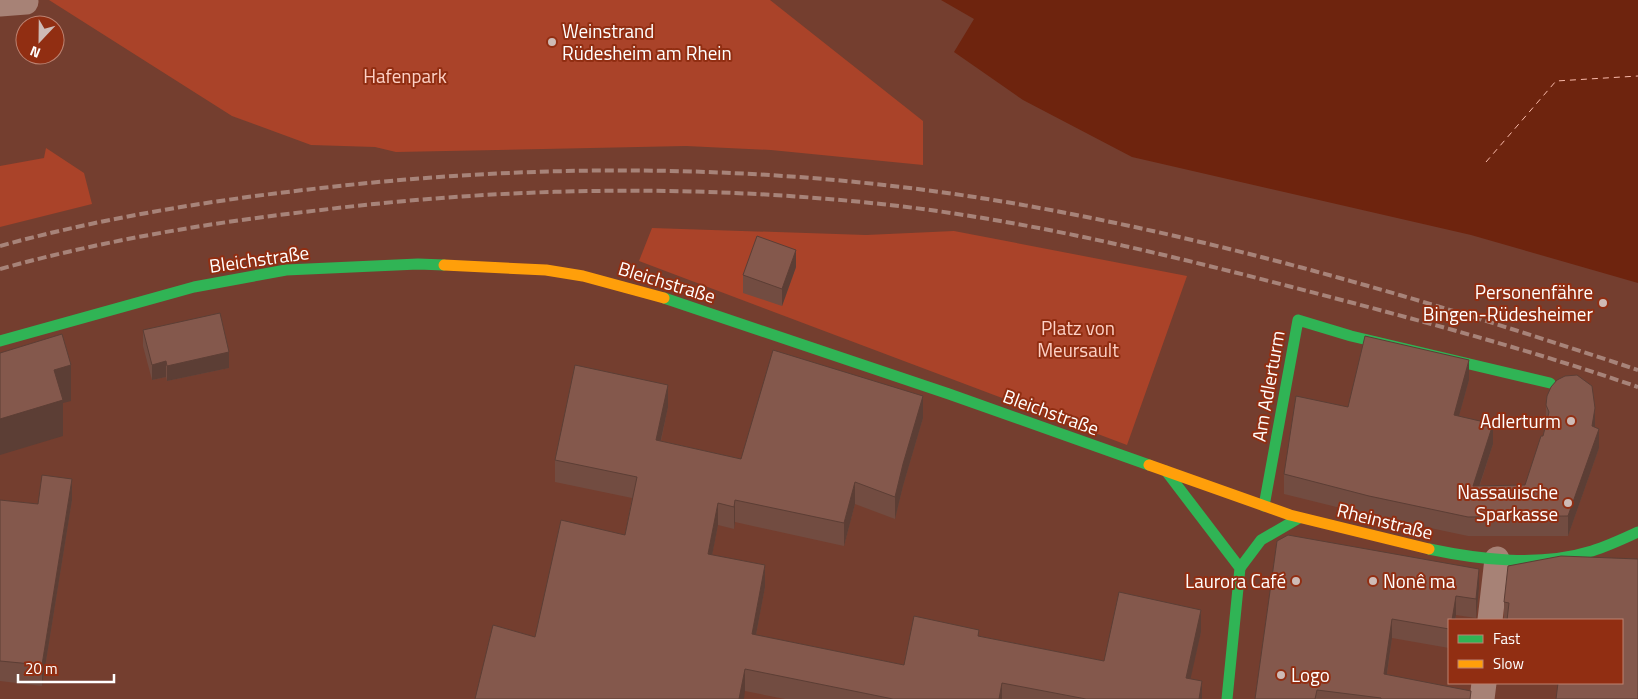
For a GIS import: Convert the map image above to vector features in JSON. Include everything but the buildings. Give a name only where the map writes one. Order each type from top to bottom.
[{"type":"main road","name":"Bleichstraße","points":[[0,340],[194,287],[286,270],[418,264],[546,270],[583,276],[671,300],[949,394],[1166,472],[1202,481],[1299,518]]},
{"type":"main road","name":"Am Adlerturm","points":[[1264,506],[1298,320],[1351,336],[1550,383]]},
{"type":"main road","points":[[1166,472],[1240,568]]},
{"type":"main road","points":[[1226,699],[1240,568],[1261,540],[1299,518]]},
{"type":"main road","name":"Rheinstraße","points":[[1299,518],[1447,555],[1497,559],[1559,557],[1586,553],[1638,532]]},
{"type":"street","points":[[0,4],[26,2]]},
{"type":"street","points":[[1490,619],[1497,559]]},
{"type":"street","points":[[1482,699],[1484,684]]},
{"type":"green space","name":"Hafenpark","points":[[49,0],[770,0],[923,121],[923,165],[771,150],[686,146],[396,152],[375,147],[311,145],[232,116]]},
{"type":"green space","points":[[46,148],[84,173],[92,204],[0,227],[0,166],[44,158]]},
{"type":"green space","name":"Platz von Meursault","points":[[652,228],[866,235],[954,231],[1187,276],[1127,445],[639,261]]},
{"type":"shaded area","points":[[941,0],[1638,0],[1638,283],[1471,235],[1132,157],[1023,100],[954,52],[974,19]]},
{"type":"ferry route","points":[[1486,162],[1556,81],[1638,76]]},
{"type":"railway","points":[[0,246],[79,226],[200,204],[321,188],[409,179],[585,171],[673,171],[760,174],[936,191],[1023,205],[1179,237],[1334,276],[1410,298],[1638,370]]},
{"type":"railway","points":[[0,269],[79,249],[159,233],[281,215],[391,202],[531,193],[601,191],[741,193],[811,198],[881,204],[985,218],[1139,249],[1241,274],[1509,346],[1638,387]]},
{"type":"traffic: fast","points":[[0,341],[194,287],[286,270],[418,264],[444,265]]},
{"type":"traffic: fast","points":[[664,298],[949,394],[1149,465]]},
{"type":"traffic: fast","points":[[1264,506],[1298,320],[1351,336],[1550,383]]},
{"type":"traffic: fast","points":[[1166,471],[1240,568],[1227,699]]},
{"type":"traffic: fast","points":[[1240,568],[1261,540],[1299,518]]},
{"type":"traffic: fast","points":[[1429,549],[1490,559],[1552,559],[1592,551],[1638,532]]},
{"type":"traffic: slow","points":[[444,265],[546,270],[583,276],[664,298]]},
{"type":"traffic: slow","points":[[1149,465],[1290,515],[1429,549]]},
{"type":"place","name":"Weinstrand Rüdesheim am Rhein","points":[[552,42]]},
{"type":"place","name":"Personenfähre Bingen-Rüdesheimer","points":[[1603,303]]},
{"type":"place","name":"Adlerturm","points":[[1571,421]]},
{"type":"place","name":"Nassauische Sparkasse","points":[[1568,503]]},
{"type":"place","name":"Laurora Café","points":[[1296,581]]},
{"type":"place","name":"Nonê ma","points":[[1373,581]]},
{"type":"place","name":"Logo","points":[[1281,675]]}]
